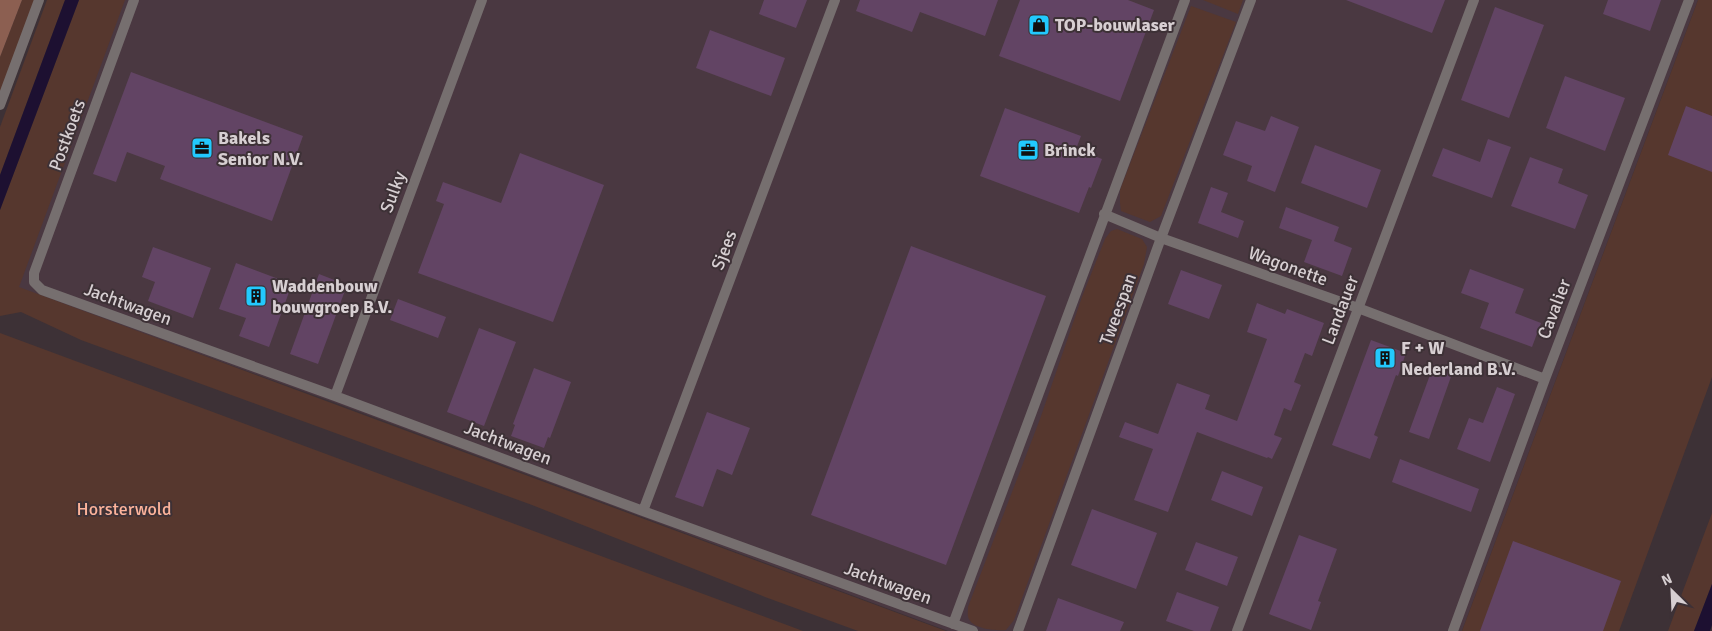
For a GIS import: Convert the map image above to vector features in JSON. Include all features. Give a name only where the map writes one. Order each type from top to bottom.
[{"type":"street","points":[[0,105],[39,0]]},
{"type":"street","name":"Postkoets","points":[[34,282],[34,273],[134,0]]},
{"type":"street","name":"Sulky","points":[[335,396],[482,0]]},
{"type":"street","name":"Sjees","points":[[643,511],[835,0]]},
{"type":"street","points":[[952,624],[1185,0]]},
{"type":"street","name":"Tweespan","points":[[1018,631],[1161,238],[1252,0]]},
{"type":"street","name":"Landauer","points":[[1236,631],[1474,0]]},
{"type":"street","name":"Cavalier","points":[[1453,631],[1545,379],[1689,0]]},
{"type":"street","name":"Wagonette","points":[[1104,214],[1161,238],[1358,308],[1545,379]]},
{"type":"street","name":"Jachtwagen","points":[[34,282],[42,290],[973,631]]},
{"type":"shaded area","points":[[0,0],[22,0],[0,57]]},
{"type":"shaded area","points":[[65,0],[79,0],[0,210],[0,175]]},
{"type":"shaded area","points":[[113,0],[1698,0],[1462,631],[948,631],[333,402],[12,286]]},
{"type":"shaded area","points":[[1712,584],[1712,625],[1710,631],[1694,631]]},
{"type":"green space","points":[[22,0],[36,0],[0,97],[0,57]]},
{"type":"green space","points":[[47,0],[65,0],[0,175],[0,127]]},
{"type":"green space","points":[[79,0],[125,0],[19,287],[946,631],[858,631],[765,597],[532,505],[81,340],[21,312],[0,316],[0,210]]},
{"type":"green space","points":[[1203,0],[1243,0],[1238,14]]},
{"type":"green space","points":[[1698,0],[1712,0],[1712,377],[1619,631],[1462,631]]},
{"type":"green space","points":[[1191,6],[1236,22],[1161,216],[1150,222],[1121,211],[1120,190]]},
{"type":"green space","points":[[1117,229],[1142,239],[1147,247],[1144,264],[1014,620],[1006,630],[991,630],[980,627],[969,619],[968,607],[1040,419],[1082,297],[1105,239],[1111,231]]},
{"type":"green space","name":"Horsterwold","points":[[0,333],[803,631],[0,631]]},
{"type":"green space","points":[[1712,513],[1712,584],[1694,631],[1668,631]]},
{"type":"building","points":[[764,0],[807,0],[796,28],[759,14]]},
{"type":"building","points":[[860,0],[998,0],[985,36],[920,12],[912,32],[856,11]]},
{"type":"building","points":[[1020,0],[1128,0],[1154,10],[1120,101],[999,56]]},
{"type":"building","points":[[1346,0],[1445,0],[1432,33]]},
{"type":"building","points":[[1608,0],[1661,0],[1650,31],[1603,14]]},
{"type":"building","points":[[1495,7],[1544,25],[1509,118],[1461,100]]},
{"type":"building","points":[[710,30],[785,58],[771,96],[696,68]]},
{"type":"building","points":[[131,72],[303,136],[272,221],[160,179],[165,166],[127,152],[116,182],[93,174]]},
{"type":"building","points":[[1565,76],[1625,98],[1605,151],[1546,128]]},
{"type":"building","points":[[1686,106],[1712,116],[1712,172],[1668,155]]},
{"type":"building","points":[[1005,108],[1081,136],[1076,149],[1102,159],[1079,213],[980,176]]},
{"type":"building","points":[[1271,116],[1299,127],[1275,192],[1247,181],[1252,166],[1223,155],[1236,121],[1265,131]]},
{"type":"building","points":[[1488,139],[1511,147],[1492,198],[1432,176],[1443,148],[1480,162]]},
{"type":"building","points":[[1315,145],[1381,170],[1367,208],[1301,183]]},
{"type":"building","points":[[520,153],[604,185],[553,322],[418,273],[444,204],[436,201],[443,182],[501,203]]},
{"type":"building","points":[[1530,157],[1563,169],[1558,183],[1588,195],[1575,229],[1511,206]]},
{"type":"building","points":[[1211,187],[1228,193],[1221,212],[1244,221],[1238,238],[1198,223]]},
{"type":"building","points":[[1286,207],[1339,227],[1334,241],[1352,248],[1342,276],[1304,262],[1312,240],[1279,228]]},
{"type":"building","points":[[911,246],[1046,296],[946,565],[811,515]]},
{"type":"building","points":[[153,247],[211,268],[193,318],[148,301],[155,282],[142,277]]},
{"type":"building","name":"Waddenbouw bouwgroep B.V.","points":[[236,263],[292,284],[269,347],[239,336],[246,318],[219,309]]},
{"type":"building","points":[[1470,269],[1524,289],[1515,313],[1541,323],[1532,347],[1480,328],[1489,303],[1461,293]]},
{"type":"building","points":[[1181,270],[1222,285],[1209,319],[1168,304]]},
{"type":"building","points":[[319,274],[347,285],[318,364],[290,354]]},
{"type":"building","points":[[398,299],[446,317],[438,338],[390,320]]},
{"type":"building","points":[[1257,303],[1285,314],[1287,309],[1324,323],[1312,356],[1305,353],[1294,382],[1301,385],[1291,411],[1284,408],[1274,435],[1282,438],[1272,459],[1197,432],[1168,512],[1134,500],[1153,449],[1119,437],[1125,422],[1158,434],[1177,383],[1210,395],[1205,409],[1237,421],[1267,339],[1247,332]]},
{"type":"building","points":[[479,328],[516,342],[484,426],[447,412]]},
{"type":"building","points":[[1371,340],[1406,353],[1374,435],[1378,437],[1370,459],[1332,445]]},
{"type":"building","points":[[1434,364],[1453,371],[1429,439],[1409,432]]},
{"type":"building","points":[[534,368],[571,382],[550,438],[548,437],[544,448],[511,436],[515,425],[513,424]]},
{"type":"building","points":[[1497,387],[1515,394],[1490,462],[1457,449],[1469,418],[1483,423]]},
{"type":"building","points":[[707,412],[750,428],[732,475],[717,469],[703,507],[675,497]]},
{"type":"building","points":[[1400,459],[1479,489],[1471,512],[1392,482]]},
{"type":"building","points":[[1222,471],[1263,487],[1252,516],[1211,500]]},
{"type":"building","points":[[1092,509],[1157,533],[1136,589],[1071,565]]},
{"type":"building","points":[[1299,535],[1337,549],[1318,601],[1321,602],[1311,630],[1269,614]]},
{"type":"building","points":[[1513,541],[1621,581],[1603,631],[1480,631]]},
{"type":"building","points":[[1196,542],[1238,557],[1227,586],[1185,570]]},
{"type":"building","points":[[1177,592],[1219,607],[1210,631],[1194,631],[1166,621]]},
{"type":"building","points":[[1058,598],[1124,622],[1120,631],[1046,631]]},
{"type":"place","name":"TOP-bouwlaser","points":[[1039,25]]},
{"type":"place","name":"Bakels Senior N.V.","points":[[202,148]]},
{"type":"place","name":"Brinck","points":[[1028,150]]},
{"type":"place","name":"Waddenbouw bouwgroep B.V.","points":[[256,296]]},
{"type":"place","name":"F + W Nederland B.V.","points":[[1385,358]]}]
